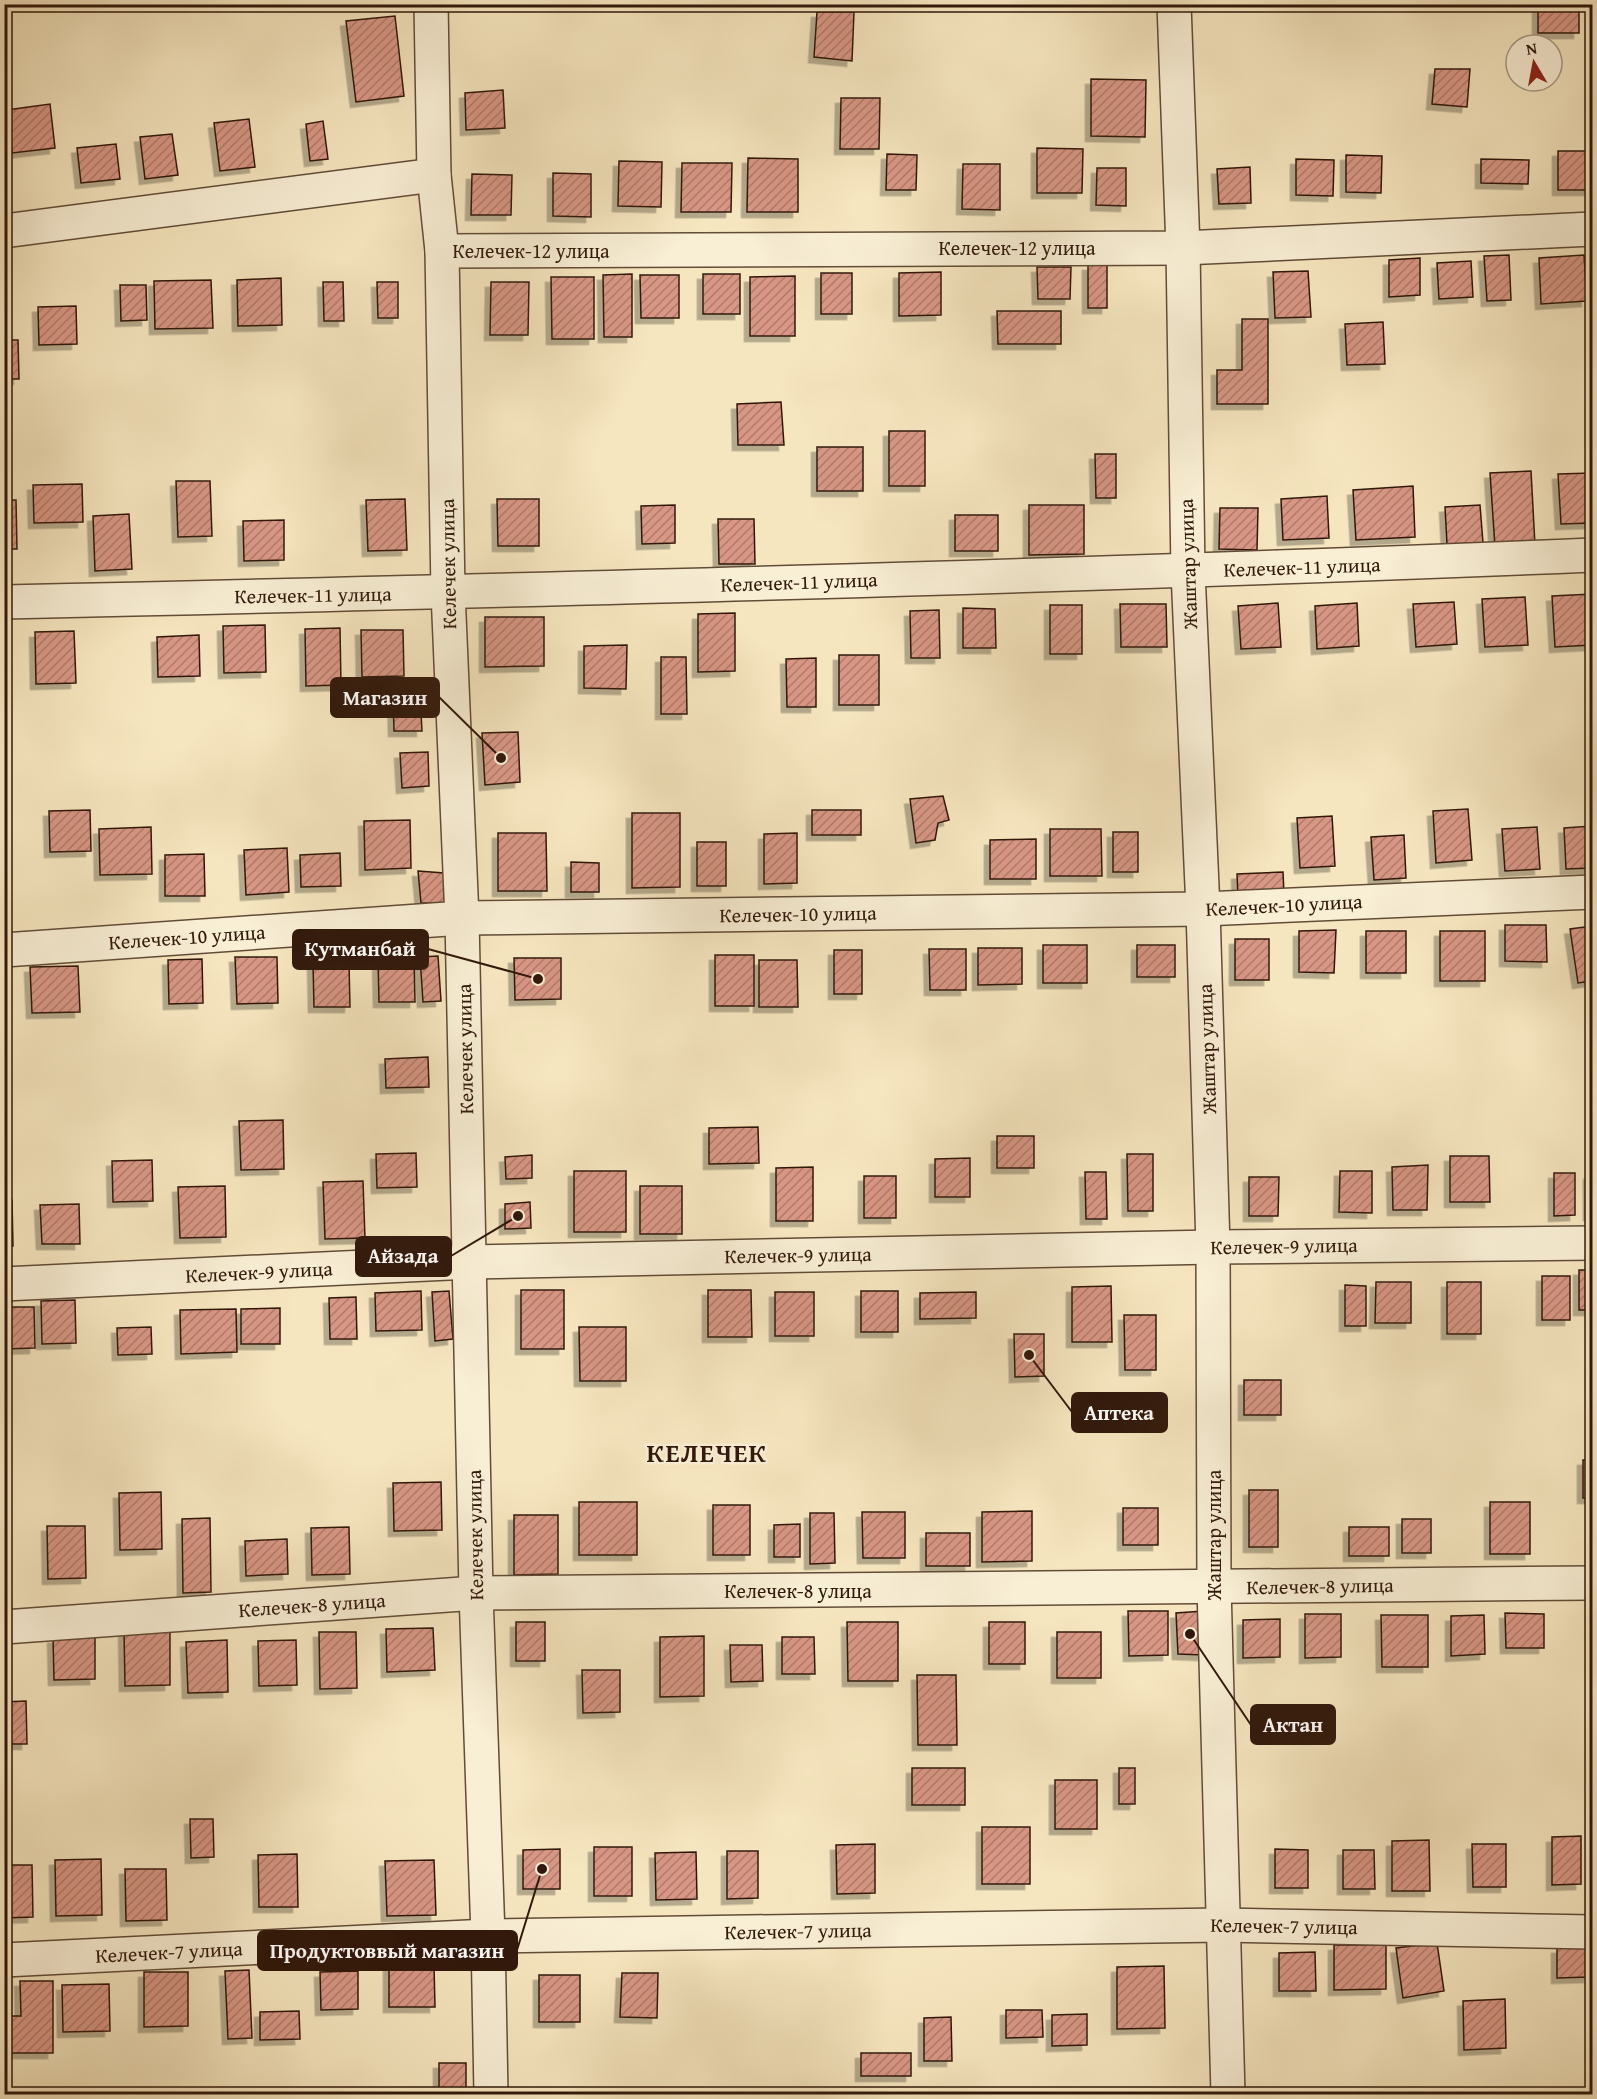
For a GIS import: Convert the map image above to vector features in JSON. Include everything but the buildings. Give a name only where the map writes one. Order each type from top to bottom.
[{"type":"street","name":"Келечек улица","points":[[431,4],[434,175],[442,251],[448,592],[462,918],[476,1593],[488,1936],[490,2094]]},
{"type":"street","name":"Жаштар улица","points":[[1174,4],[1183,248],[1188,572],[1203,909],[1213,1247],[1214,1587],[1228,2094]]},
{"type":"street","points":[[4,231],[434,175]]},
{"type":"street","name":"Келечек-12 улица","points":[[442,251],[1183,248],[1593,229]]},
{"type":"street","name":"Келечек-11 улица","points":[[4,602],[1188,572],[1593,555]]},
{"type":"street","name":"Келечек-10 улица","points":[[4,950],[462,918],[1203,909],[1593,892]]},
{"type":"street","name":"Келечек-9 улица","points":[[4,1284],[470,1262],[1213,1247],[1593,1243]]},
{"type":"street","name":"Келечек-8 улица","points":[[4,1627],[476,1593],[1593,1583]]},
{"type":"street","name":"Келечек-7 улица","points":[[4,1960],[488,1936],[1222,1924],[1593,1932]]},
{"type":"place","name":"Магазин","points":[[501,758]]},
{"type":"place","name":"Кутманбай","points":[[538,979]]},
{"type":"place","name":"Айзада","points":[[518,1216]]},
{"type":"place","name":"Аптека","points":[[1029,1355]]},
{"type":"place","name":"Актан","points":[[1190,1634]]},
{"type":"place","name":"Продуктоввый магазин","points":[[542,1869]]},
{"type":"district","name":"КЕЛЕЧЕК","points":[[707,1453]]}]
